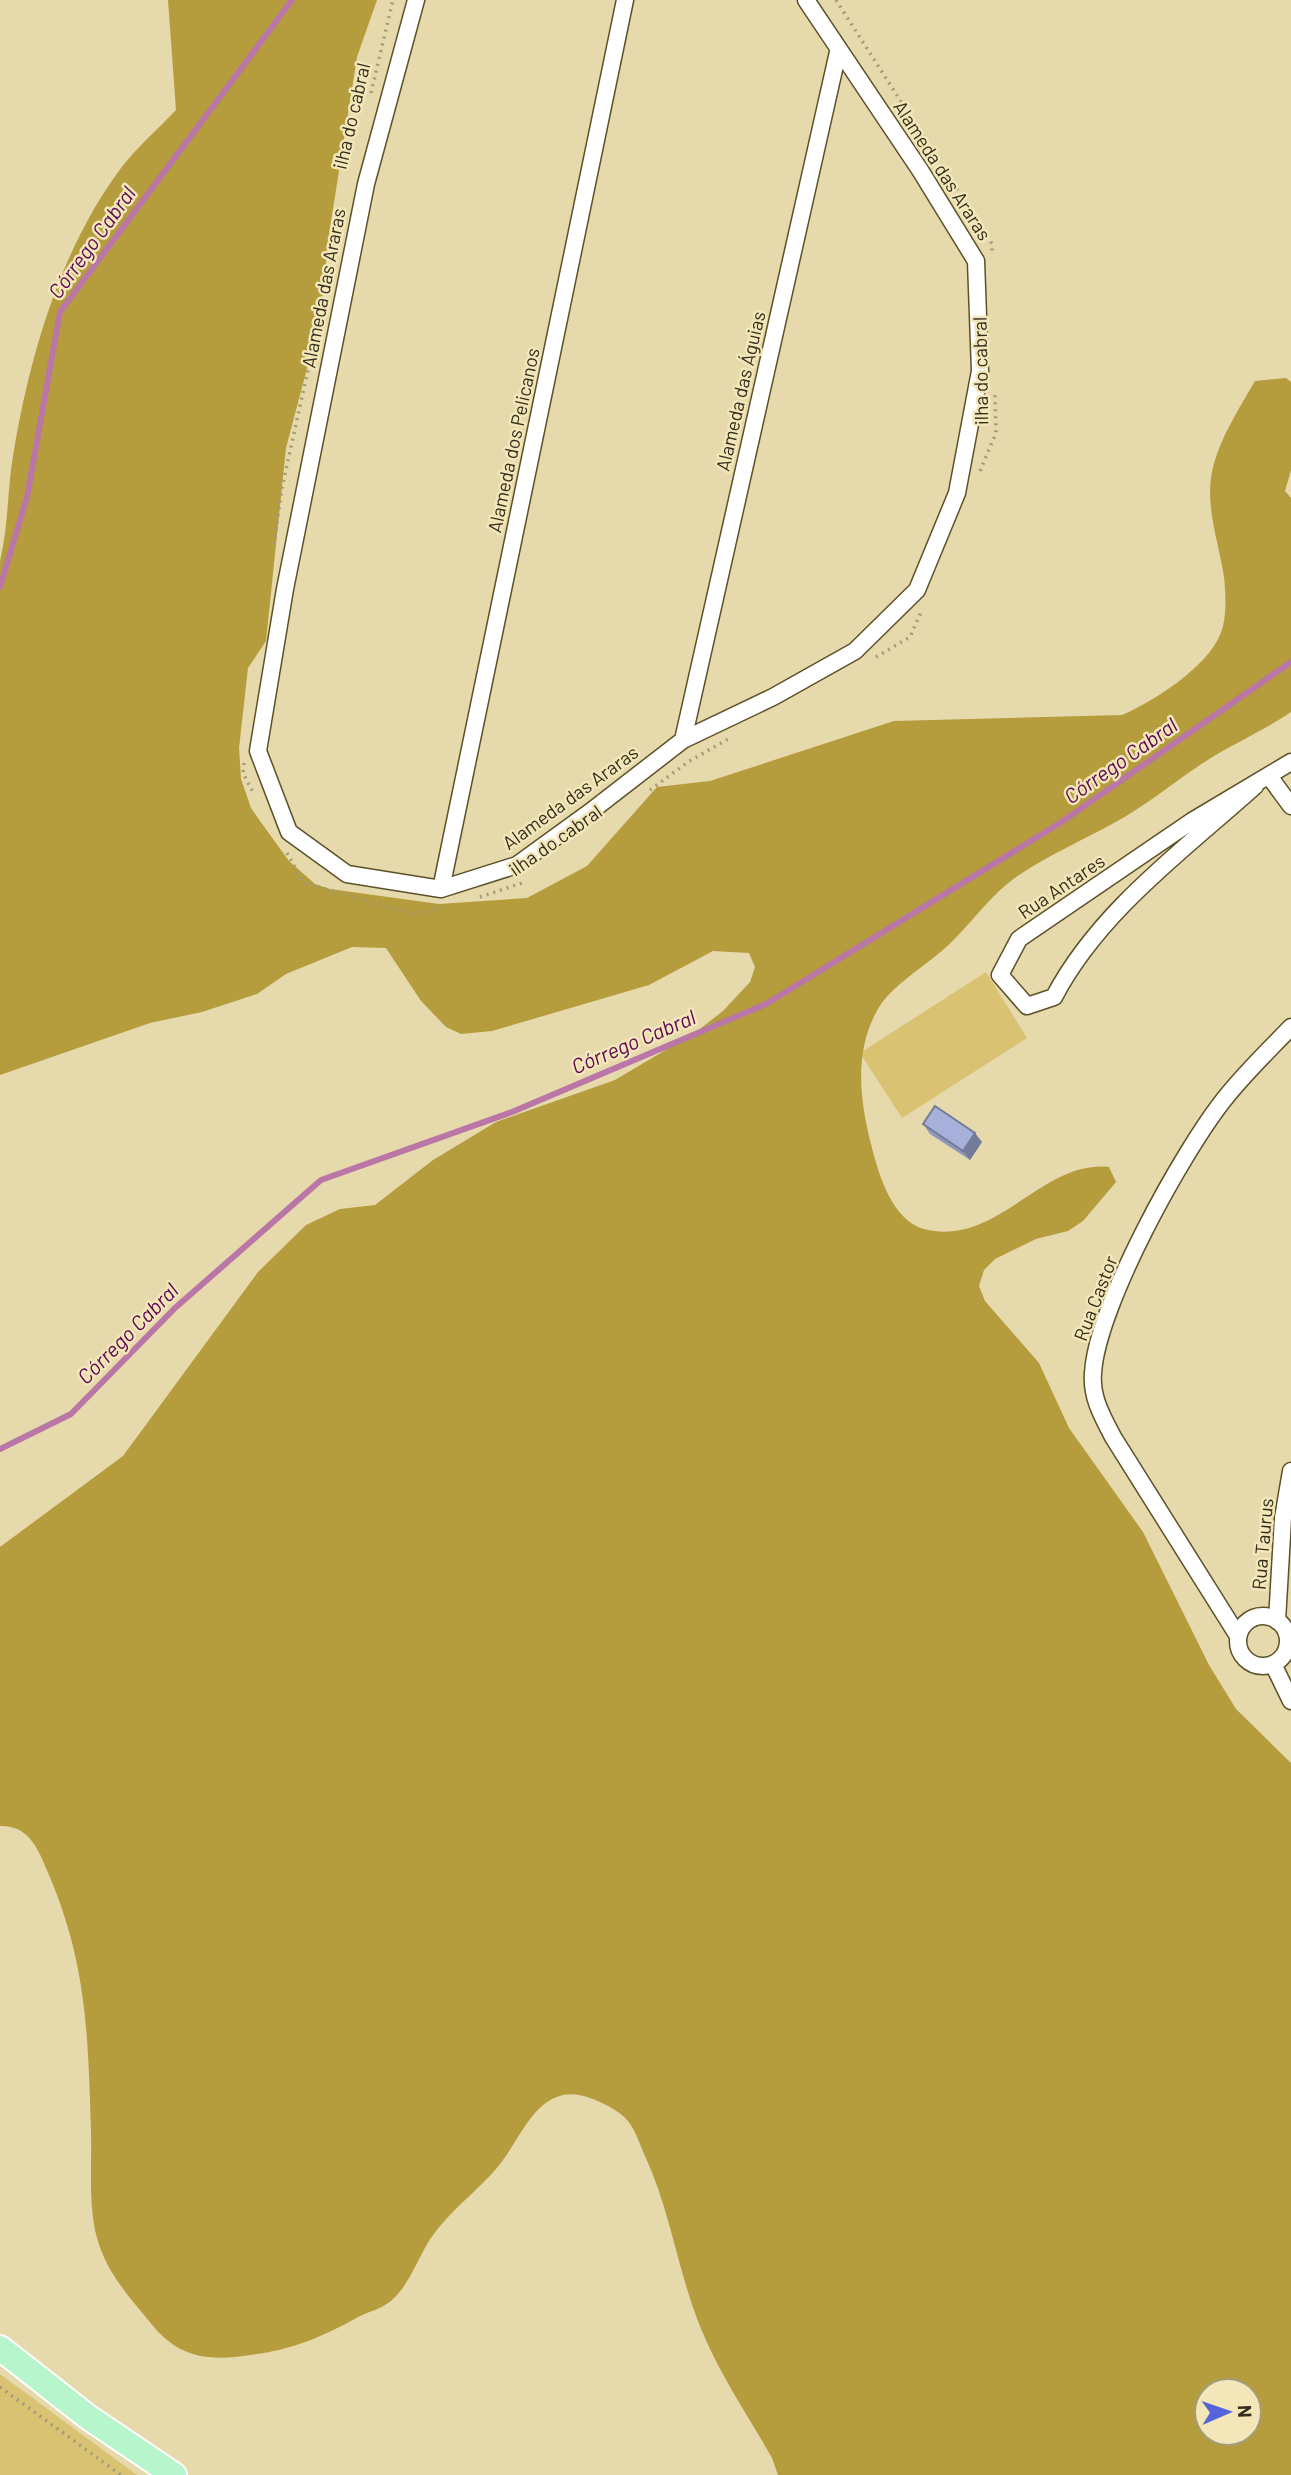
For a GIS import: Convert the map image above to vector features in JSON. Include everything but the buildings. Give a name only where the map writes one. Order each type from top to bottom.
[{"type":"main road","points":[[0,2348],[88,2417],[174,2475]]},
{"type":"street","name":"Alameda das Araras","points":[[416,0],[366,184],[285,589],[258,751],[289,832],[346,874],[441,889],[517,865],[683,740],[773,697],[855,652],[917,590],[957,493],[980,371],[976,261],[920,170],[806,0]]},
{"type":"street","name":"Alameda dos Pelicanos","points":[[441,889],[625,0]]},
{"type":"street","name":"Alameda das Águias","points":[[683,740],[838,51]]},
{"type":"street","name":"Rua Antares","points":[[1255,786],[1110,919],[1073,961],[1054,997],[1027,1006],[1000,975],[1019,939],[1192,821],[1255,786],[1291,762]]},
{"type":"street","points":[[1269,776],[1291,806]]},
{"type":"street","name":"Rua Castor","points":[[1238,1636],[1113,1437],[1096,1405],[1092,1375],[1097,1344],[1117,1288],[1174,1177],[1225,1098],[1291,1027]]},
{"type":"street","name":"Rua Taurus","points":[[1277,1621],[1283,1518],[1291,1471]]},
{"type":"street","points":[[1268,1617],[1277,1621],[1286,1631],[1287,1644],[1283,1656],[1264,1667],[1247,1661],[1238,1646],[1238,1636],[1249,1620],[1268,1617]]},
{"type":"street","points":[[1273,1664],[1291,1701]]},
{"type":"path","name":"ilha do cabral","points":[[368,104],[393,0]]},
{"type":"path","points":[[835,0],[992,244],[992,258]]},
{"type":"path","points":[[273,556],[282,488],[321,313]]},
{"type":"path","name":"ilha do cabral","points":[[980,471],[996,433],[995,392]]},
{"type":"path","points":[[875,657],[910,637],[926,599]]},
{"type":"path","points":[[645,793],[688,762],[735,736]]},
{"type":"path","points":[[245,760],[243,774],[256,798]]},
{"type":"path","points":[[283,847],[304,883],[413,914],[452,904]]},
{"type":"path","name":"ilha do cabral","points":[[478,897],[516,887],[527,879]]},
{"type":"path","points":[[0,2387],[121,2475]]},
{"type":"shaded area","points":[[168,0],[377,0],[357,57],[329,234],[320,319],[286,448],[266,641],[248,668],[239,748],[241,779],[251,808],[289,861],[315,884],[330,889],[439,904],[527,898],[587,866],[657,787],[710,781],[894,721],[1122,715],[1135,709],[1191,671],[1220,635],[1224,622],[1224,577],[1210,498],[1215,460],[1230,425],[1255,381],[1286,378],[1291,382],[1291,470],[1285,491],[1291,498],[1291,712],[1211,758],[1124,817],[1042,861],[1009,883],[944,949],[899,985],[884,1001],[870,1025],[861,1077],[864,1113],[883,1183],[895,1207],[903,1216],[924,1229],[950,1232],[974,1226],[997,1216],[1062,1176],[1085,1168],[1109,1167],[1116,1182],[1083,1221],[1068,1231],[1036,1239],[995,1259],[984,1270],[979,1286],[985,1301],[1039,1363],[1069,1428],[1143,1532],[1209,1665],[1236,1709],[1291,1763],[1291,2475],[778,2475],[772,2458],[726,2380],[702,2331],[662,2199],[633,2129],[625,2117],[610,2107],[572,2094],[557,2097],[534,2115],[496,2169],[433,2235],[404,2286],[392,2300],[306,2342],[266,2353],[236,2357],[210,2357],[186,2352],[164,2338],[154,2327],[121,2286],[101,2251],[92,2212],[86,2032],[71,1939],[62,1908],[32,1841],[19,1830],[0,1826],[0,1547],[123,1456],[258,1272],[306,1225],[340,1209],[375,1205],[433,1160],[496,1122],[615,1080],[696,1032],[723,1011],[750,982],[755,967],[749,953],[713,951],[649,985],[492,1031],[461,1034],[446,1027],[421,1001],[386,948],[352,947],[286,974],[257,994],[202,1012],[150,1023],[0,1075],[0,561],[14,450],[29,376],[51,302],[65,267],[100,199],[141,145],[176,110]]},
{"type":"shaded area","points":[[986,972],[1027,1038],[902,1118],[860,1053]]},
{"type":"shaded area","points":[[0,2374],[137,2475],[0,2475]]},
{"type":"waterway","name":"Córrego Cabral","points":[[0,587],[27,497],[60,312],[292,0]]},
{"type":"waterway","name":"Córrego Cabral","points":[[0,1449],[71,1414],[175,1308],[321,1180],[512,1112],[766,1004],[1060,823],[1291,662]]}]
